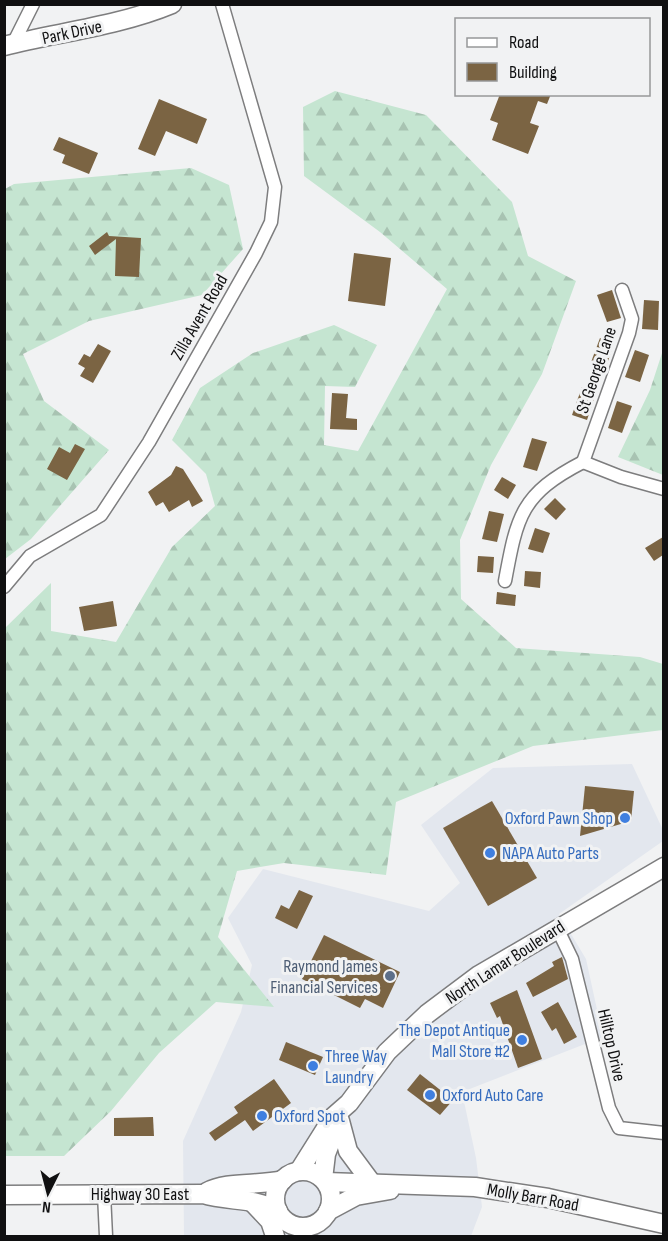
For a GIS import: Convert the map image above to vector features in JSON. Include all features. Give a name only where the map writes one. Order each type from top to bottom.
[{"type":"main road","name":"Park Drive","points":[[9,45],[152,13],[172,4]]},
{"type":"main road","name":"North Lamar Boulevard","points":[[324,1180],[329,1144],[341,1115],[387,1052],[427,1014],[479,975],[663,867]]},
{"type":"main road","name":"North Lamar Boulevard","points":[[300,1171],[310,1158],[322,1131],[341,1115]]},
{"type":"main road","points":[[341,1115],[348,1151],[371,1182]]},
{"type":"main road","points":[[277,1236],[279,1213],[276,1194],[283,1180],[300,1171],[312,1172],[324,1180],[332,1199],[328,1211],[320,1221],[304,1231],[279,1213]]},
{"type":"main road","name":"Highway 30 East","points":[[203,1194],[214,1188],[259,1185],[283,1180]]},
{"type":"main road","name":"Molly Barr Road","points":[[324,1180],[400,1186],[485,1188],[548,1198],[663,1224]]},
{"type":"main road","name":"Molly Barr Road","points":[[328,1211],[356,1196],[400,1186]]},
{"type":"main road","name":"Highway 30 East","points":[[4,1195],[203,1194],[213,1198],[244,1199],[261,1203],[279,1213]]},
{"type":"main road","points":[[244,1199],[265,1214],[277,1236]]},
{"type":"street","points":[[9,45],[33,4]]},
{"type":"street","name":"Zilla Avent Road","points":[[4,587],[30,556],[101,515],[149,442],[256,254],[271,222],[275,187],[222,4]]},
{"type":"street","name":"St George Lane","points":[[583,462],[629,333],[632,319],[622,290]]},
{"type":"street","points":[[505,581],[518,522],[526,507],[546,484],[583,462],[621,477],[663,489]]},
{"type":"street","name":"Hilltop Drive","points":[[557,928],[573,958],[609,1108],[619,1128],[663,1133]]},
{"type":"street","points":[[104,1194],[106,1236]]},
{"type":"shaded area","points":[[632,764],[663,830],[663,841],[559,914],[586,959],[603,1037],[462,1092],[476,1158],[482,1207],[471,1236],[184,1236],[183,1141],[241,1012],[252,965],[228,918],[263,869],[429,911],[460,883],[421,825],[493,768]]},
{"type":"green space","points":[[335,91],[426,115],[512,202],[528,256],[576,281],[542,374],[491,465],[460,540],[461,599],[516,648],[640,657],[663,664],[663,730],[533,746],[396,802],[386,875],[284,863],[237,871],[218,937],[274,1007],[216,1002],[159,1053],[111,1111],[64,1156],[5,1156],[5,628],[51,583],[51,631],[116,642],[172,547],[215,506],[206,474],[172,440],[200,388],[253,353],[334,325],[377,345],[355,387],[325,386],[324,445],[358,451],[447,289],[380,232],[304,176],[303,107]]},
{"type":"green space","points":[[191,168],[229,185],[243,249],[202,295],[89,321],[23,354],[44,401],[109,450],[31,539],[5,559],[5,189],[14,184]]},
{"type":"green space","points":[[663,350],[663,475],[618,457],[650,390]]},
{"type":"building","points":[[499,96],[550,96],[547,104],[538,101],[530,123],[539,126],[528,154],[492,140],[498,123],[490,120]]},
{"type":"building","points":[[159,99],[207,119],[197,144],[166,131],[155,156],[138,149]]},
{"type":"building","points":[[59,137],[98,153],[89,174],[62,163],[65,155],[53,150]]},
{"type":"building","points":[[107,232],[109,236],[141,238],[139,277],[115,276],[116,239],[95,255],[89,246]]},
{"type":"building","points":[[354,253],[391,258],[385,306],[348,301]]},
{"type":"building","points":[[612,290],[621,318],[607,322],[597,295]]},
{"type":"building","points":[[644,300],[659,301],[658,330],[642,329]]},
{"type":"building","points":[[600,338],[614,343],[605,370],[590,365]]},
{"type":"building","points":[[98,344],[111,351],[93,383],[80,376],[85,368],[78,364],[84,354],[90,357]]},
{"type":"building","points":[[635,350],[649,355],[640,382],[625,377]]},
{"type":"building","points":[[582,387],[596,393],[587,420],[572,415]]},
{"type":"building","points":[[332,393],[348,394],[346,418],[357,419],[357,430],[330,429]]},
{"type":"building","points":[[617,401],[632,406],[622,433],[608,428]]},
{"type":"building","points":[[532,438],[547,442],[537,471],[523,467]]},
{"type":"building","points":[[75,444],[85,449],[67,480],[47,469],[59,447],[70,453]]},
{"type":"building","points":[[176,466],[183,469],[203,501],[192,507],[189,500],[169,512],[163,502],[156,506],[148,492],[171,475]]},
{"type":"building","points":[[502,477],[516,485],[508,499],[494,490]]},
{"type":"building","points":[[555,498],[566,509],[556,520],[544,509]]},
{"type":"building","points":[[489,511],[504,514],[497,542],[482,539]]},
{"type":"building","points":[[535,528],[550,533],[543,553],[528,549]]},
{"type":"building","points":[[663,537],[663,555],[654,561],[645,548]]},
{"type":"building","points":[[478,556],[494,557],[493,573],[477,572]]},
{"type":"building","points":[[525,571],[541,572],[540,588],[524,586]]},
{"type":"building","points":[[497,592],[516,595],[515,606],[496,604]]},
{"type":"building","points":[[113,601],[117,626],[84,631],[79,607]]},
{"type":"building","points":[[585,786],[634,791],[631,821],[580,836]]},
{"type":"building","name":"NAPA Auto Parts","points":[[492,801],[537,878],[488,906],[443,828]]},
{"type":"building","points":[[299,890],[313,896],[297,929],[275,918],[281,905],[289,909]]},
{"type":"building","points":[[324,935],[400,972],[383,1008],[365,999],[360,1008],[302,979]]},
{"type":"building","points":[[562,957],[568,979],[533,997],[526,983],[554,966],[552,962]]},
{"type":"building","name":"The Depot Antique Mall Store #2","points":[[517,990],[542,1059],[518,1068],[500,1016],[497,1018],[490,1003]]},
{"type":"building","points":[[558,1002],[577,1037],[564,1044],[556,1028],[552,1031],[541,1012]]},
{"type":"building","points":[[286,1042],[323,1057],[315,1075],[279,1060]]},
{"type":"building","name":"Oxford Auto Care","points":[[420,1074],[453,1100],[440,1115],[407,1090]]},
{"type":"building","points":[[274,1079],[291,1103],[253,1131],[245,1120],[215,1141],[209,1133],[238,1113],[234,1107]]},
{"type":"building","points":[[153,1117],[154,1136],[114,1136],[114,1118]]},
{"type":"place","name":"Oxford Pawn Shop","points":[[625,818]]},
{"type":"place","name":"NAPA Auto Parts","points":[[490,853]]},
{"type":"place","name":"Raymond James Financial Services","points":[[390,976]]},
{"type":"place","name":"The Depot Antique Mall Store #2","points":[[522,1040]]},
{"type":"place","name":"Three Way Laundry","points":[[313,1066]]},
{"type":"place","name":"Oxford Auto Care","points":[[430,1095]]},
{"type":"place","name":"Oxford Spot","points":[[262,1116]]}]
